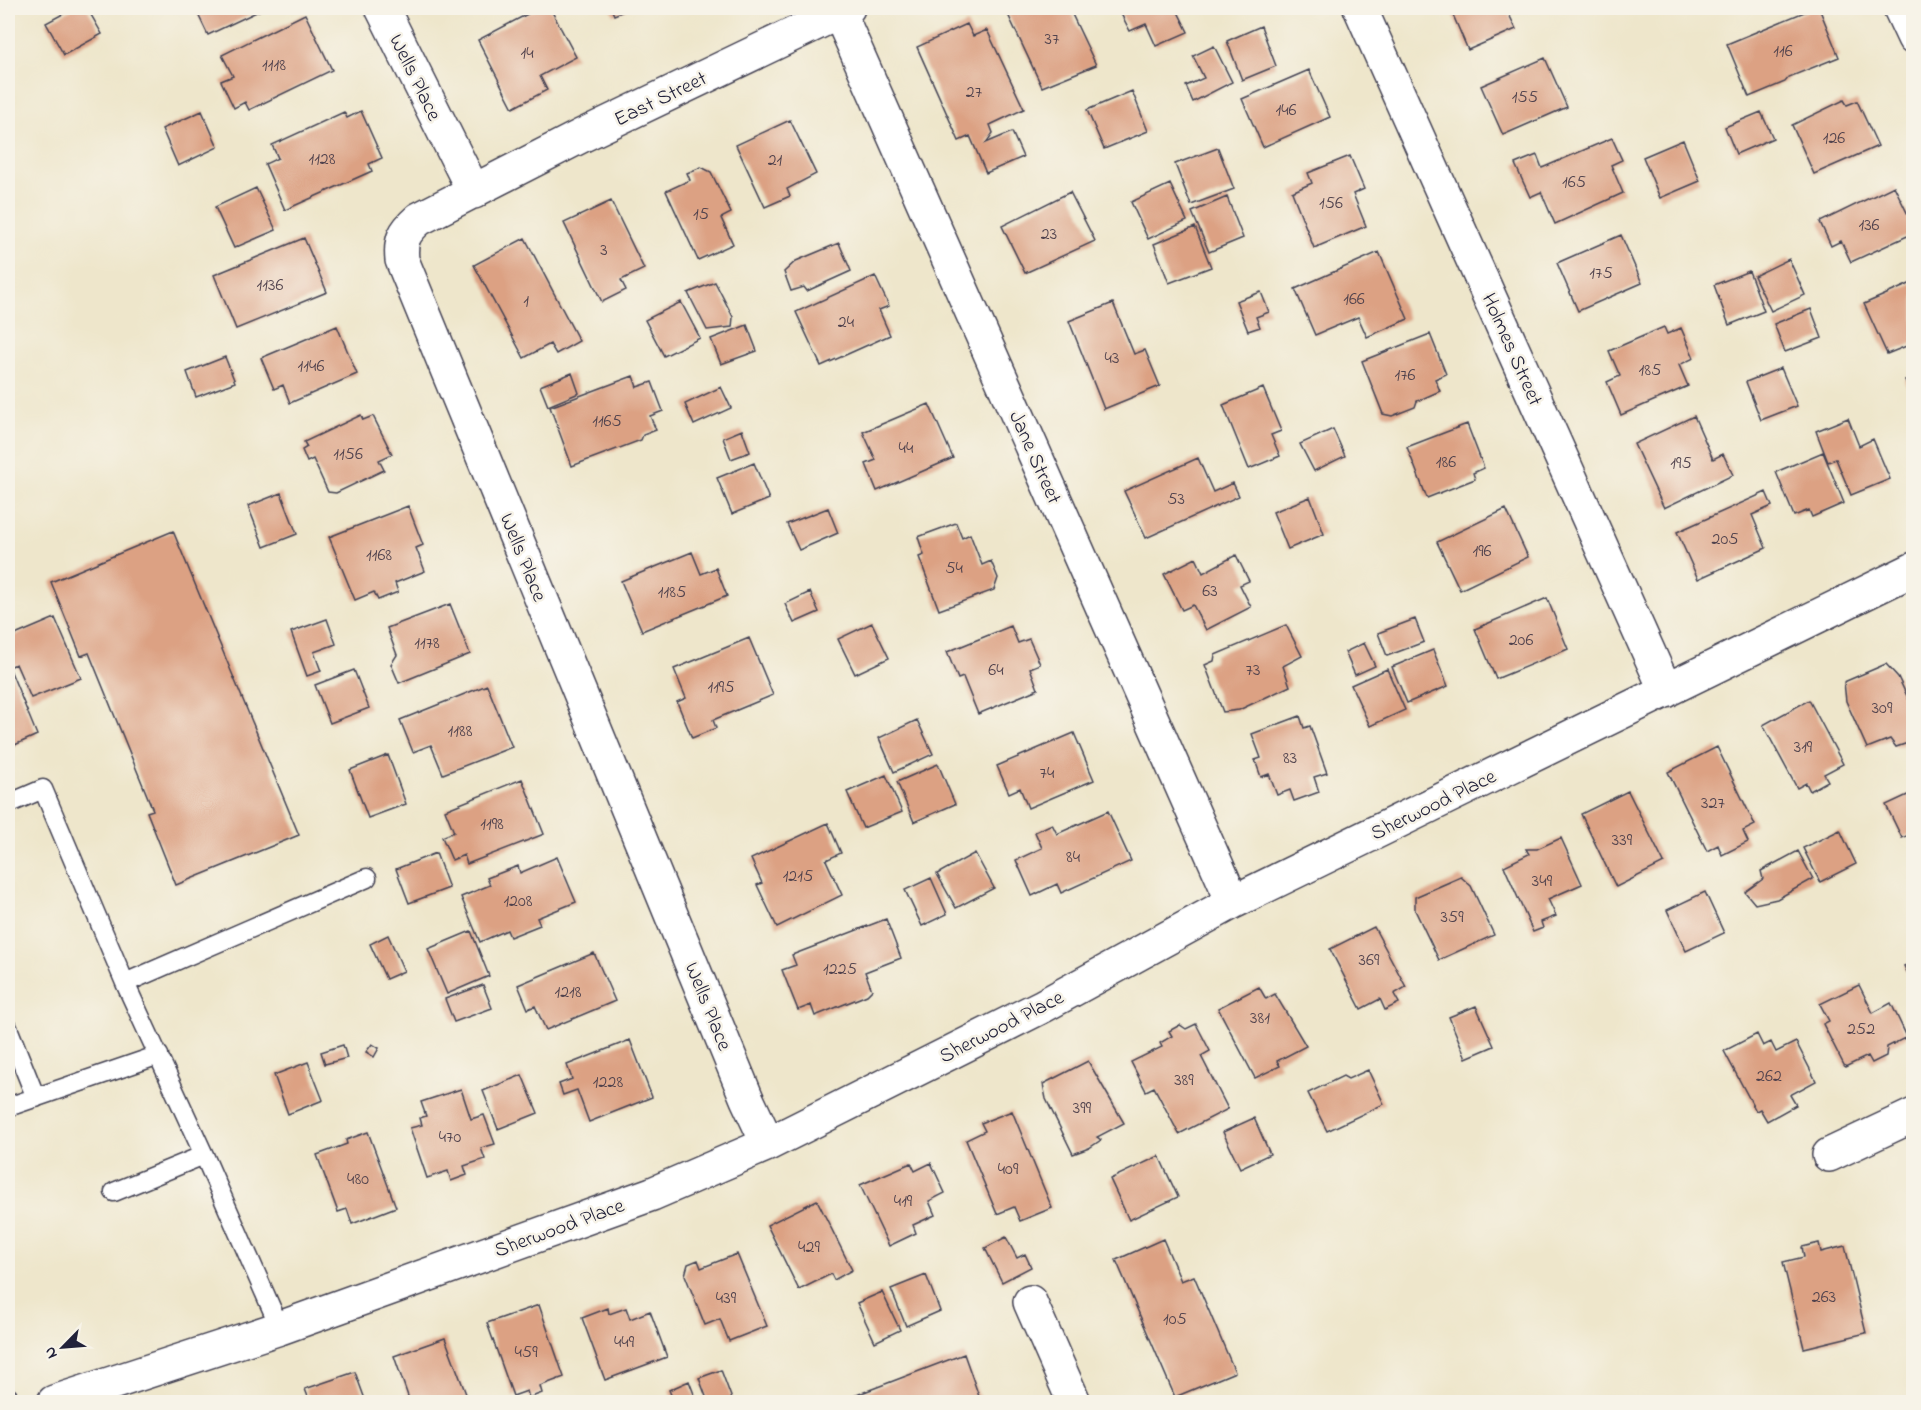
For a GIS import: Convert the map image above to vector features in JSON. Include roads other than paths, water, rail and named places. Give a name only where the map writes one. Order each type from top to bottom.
[{"type":"street","name":"Wells Place","points":[[382,8],[474,192],[419,219],[407,230],[400,246],[402,260],[738,1077],[768,1144]]},
{"type":"street","name":"Holmes Street","points":[[1360,8],[1666,691]]},
{"type":"street","points":[[1900,8],[1914,38]]},
{"type":"street","name":"East Street","points":[[474,192],[581,136],[844,10]]},
{"type":"street","name":"Jane Street","points":[[844,10],[1233,902]]},
{"type":"street","name":"Sherwood Place","points":[[54,1402],[280,1328],[652,1194],[768,1144],[1043,1005],[1233,902],[1914,569]]},
{"type":"street","points":[[1830,1155],[1914,1115]]},
{"type":"street","points":[[1030,1302],[1074,1402]]},
{"type":"lane","points":[[8,804],[43,789],[125,982],[280,1328]]},
{"type":"lane","points":[[125,982],[367,878]]},
{"type":"lane","points":[[8,1028],[36,1098]]},
{"type":"lane","points":[[8,1107],[159,1055]]},
{"type":"lane","points":[[114,1192],[204,1155]]},
{"type":"lane","points":[[8,1397],[10,1402]]}]
